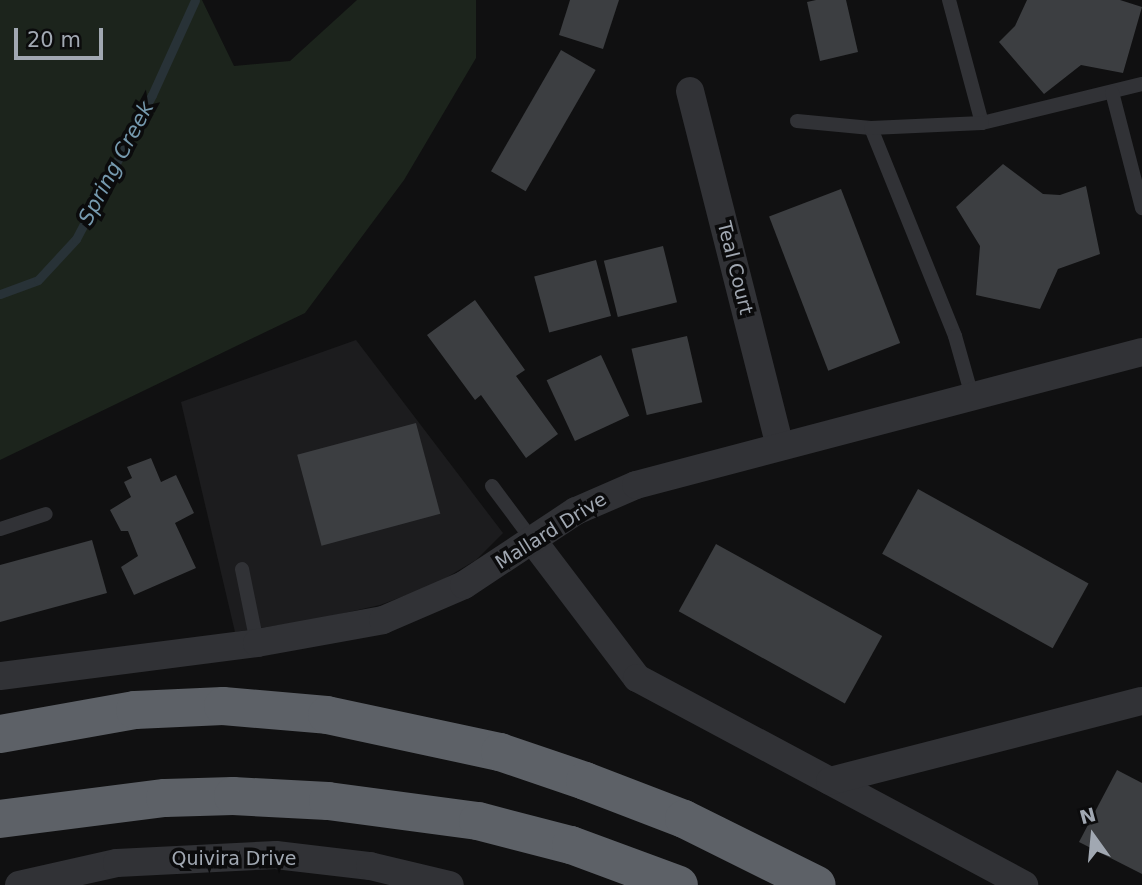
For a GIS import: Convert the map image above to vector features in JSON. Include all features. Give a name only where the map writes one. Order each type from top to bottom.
[{"type":"highway","points":[[0,733],[135,710],[223,706],[327,715],[500,752],[585,781],[684,819],[817,885]]},
{"type":"highway","points":[[0,819],[97,804],[233,796],[404,810],[478,821],[571,845],[679,885]]},
{"type":"highway","points":[[0,846],[97,804]]},
{"type":"street","name":"Teal Court","points":[[690,90],[780,446]]},
{"type":"street","name":"Mallard Drive","points":[[0,676],[345,629],[419,607],[464,585],[609,495],[780,446],[1142,352]]},
{"type":"street","points":[[533,541],[637,678],[1024,885]]},
{"type":"street","points":[[830,781],[1142,701]]},
{"type":"street","name":"Quivira Drive","points":[[19,885],[117,863],[276,855],[370,866],[450,885]]},
{"type":"lane","points":[[949,0],[982,123]]},
{"type":"lane","points":[[797,121],[871,128],[982,123],[1142,84]]},
{"type":"lane","points":[[1112,92],[1142,208]]},
{"type":"lane","points":[[871,128],[955,336],[972,396]]},
{"type":"lane","points":[[492,486],[533,541]]},
{"type":"lane","points":[[0,529],[46,514]]},
{"type":"lane","points":[[242,569],[257,643]]},
{"type":"shaded area","points":[[0,0],[202,0],[234,66],[290,61],[357,0],[476,0],[476,58],[404,180],[305,313],[0,460]]},
{"type":"shaded area","points":[[356,340],[503,533],[476,560],[434,585],[380,605],[318,619],[235,632],[181,402]]},
{"type":"building","points":[[570,0],[619,0],[603,49],[559,35]]},
{"type":"building","points":[[846,0],[858,52],[820,61],[807,2]]},
{"type":"building","points":[[1027,0],[1120,0],[1142,7],[1123,73],[1081,65],[1044,94],[999,42],[1015,26]]},
{"type":"building","points":[[561,50],[596,70],[526,191],[491,171]]},
{"type":"building","points":[[1003,164],[1043,194],[1060,195],[1086,186],[1100,254],[1058,269],[1040,309],[976,295],[980,246],[956,207]]},
{"type":"building","points":[[841,189],[900,343],[828,371],[769,217]]},
{"type":"building","points":[[663,246],[677,302],[618,317],[604,261]]},
{"type":"building","points":[[596,260],[611,316],[549,333],[534,277]]},
{"type":"building","points":[[475,300],[525,370],[516,376],[558,434],[526,458],[481,395],[475,400],[427,335]]},
{"type":"building","points":[[687,336],[702,402],[647,415],[631,349]]},
{"type":"building","points":[[601,355],[629,416],[575,441],[547,380]]},
{"type":"building","points":[[416,423],[440,514],[322,546],[297,455]]},
{"type":"building","points":[[151,458],[161,482],[176,475],[194,513],[175,523],[196,568],[134,595],[121,567],[138,556],[128,531],[121,531],[110,510],[131,497],[124,482],[132,478],[127,467]]},
{"type":"building","points":[[918,489],[1089,584],[1053,648],[882,554]]},
{"type":"building","points":[[92,540],[107,593],[0,622],[0,565]]},
{"type":"building","points":[[716,544],[882,636],[845,703],[679,611]]},
{"type":"building","points":[[1117,770],[1142,783],[1142,874],[1079,842]]},
{"type":"waterway","name":"Spring Creek","points":[[0,294],[38,280],[76,239],[152,95],[195,0]]}]
